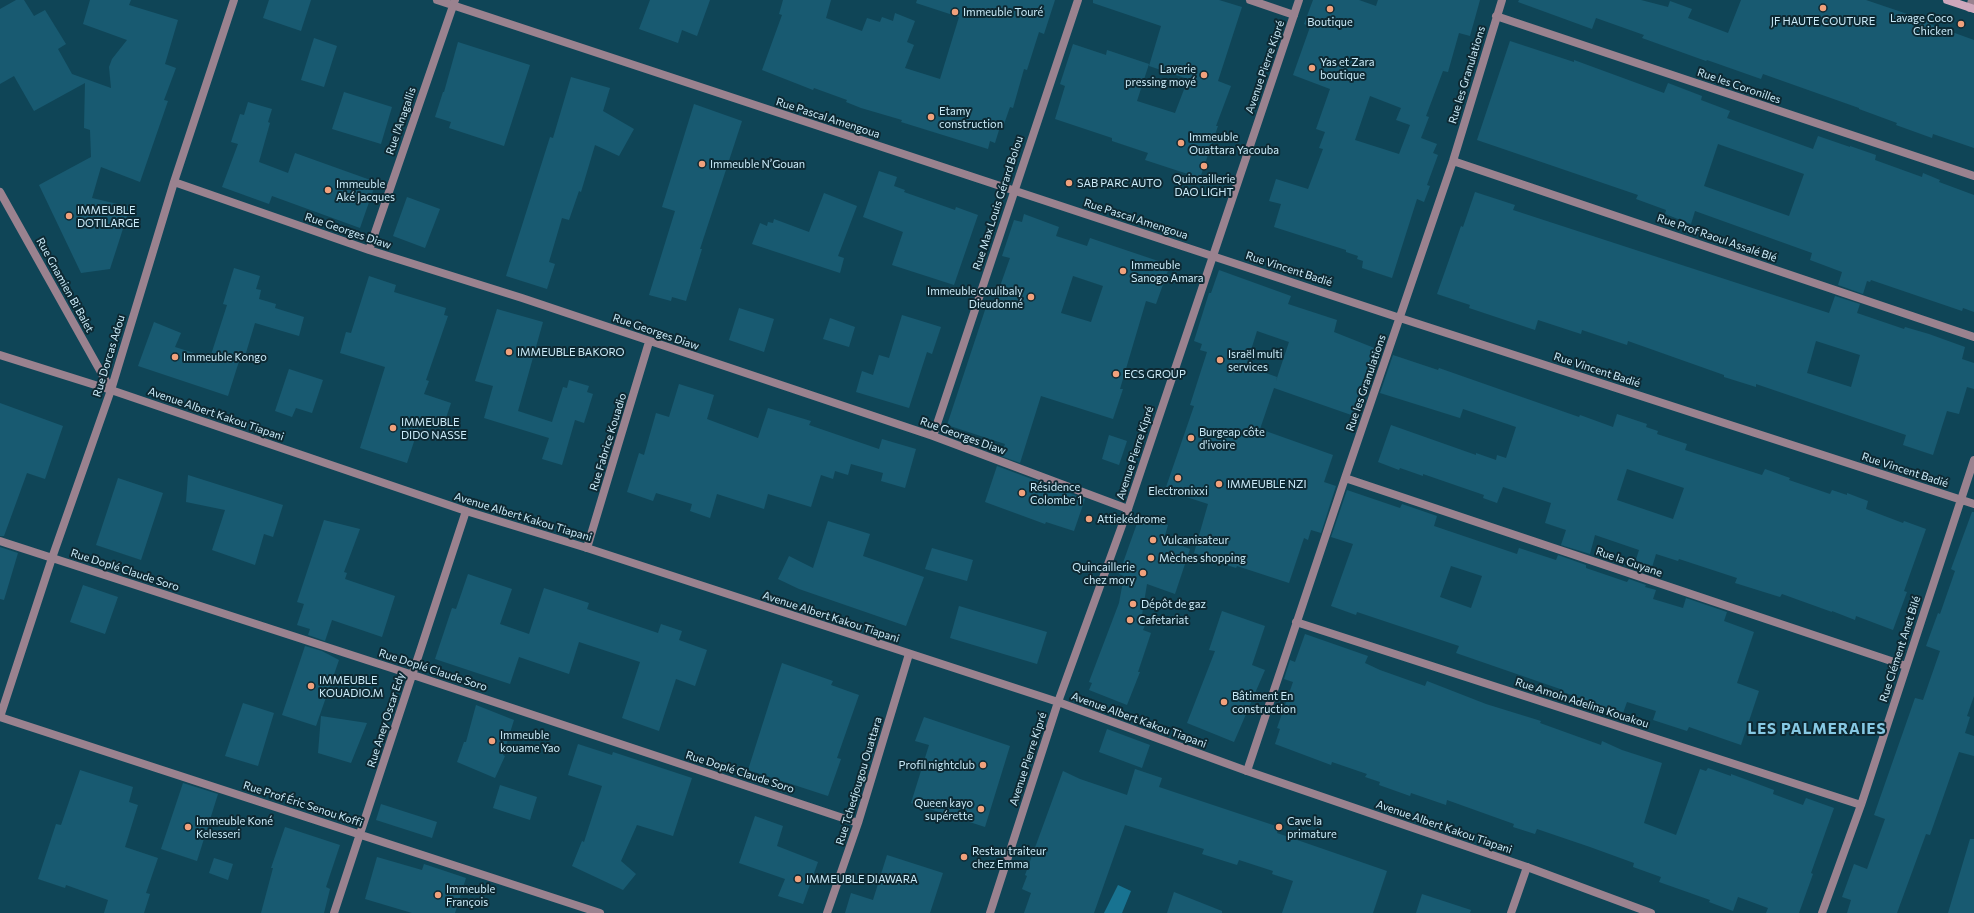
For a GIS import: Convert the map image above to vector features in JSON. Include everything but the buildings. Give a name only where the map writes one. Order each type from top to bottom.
[{"type":"main road","points":[[1946,0],[1972,6]]},
{"type":"street","name":"Rue Dorcas Adou","points":[[0,717],[52,558],[111,390],[174,182],[234,0]]},
{"type":"street","name":"Rue Pascal Amengoua","points":[[437,0],[454,3],[1013,191],[1213,256]]},
{"type":"street","name":"Rue Max Louis Gérard Bolou","points":[[933,436],[1013,191],[1078,0]]},
{"type":"street","points":[[1250,0],[1294,15]]},
{"type":"street","name":"Avenue Pierre Kipré","points":[[990,913],[1058,702],[1128,509],[1299,0]]},
{"type":"street","name":"Rue les Granulations","points":[[1247,771],[1344,478],[1453,161],[1502,0]]},
{"type":"street","name":"Rue l'Anagallis","points":[[369,250],[454,3]]},
{"type":"street","name":"Rue les Coronilles","points":[[1496,16],[1974,176]]},
{"type":"street","name":"Rue Prof Raoul Assalé Blé","points":[[1453,161],[1974,337]]},
{"type":"street","name":"Rue Georges Diaw","points":[[174,182],[369,250],[522,298],[649,342],[933,436],[1128,509]]},
{"type":"street","name":"Rue Gnamien Bi Balet","points":[[0,192],[111,390]]},
{"type":"street","name":"Rue Vincent Badié","points":[[1213,256],[1974,504]]},
{"type":"street","name":"Rue Fabrice Kouadio","points":[[587,548],[649,342]]},
{"type":"street","name":"Avenue Albert Kakou Tiapani","points":[[0,355],[111,390],[466,511],[587,548],[1058,702],[1247,771],[1527,867],[1651,913]]},
{"type":"street","name":"Rue Clément Anet Bilé","points":[[1822,913],[1860,805],[1974,460]]},
{"type":"street","name":"Rue la Guyane","points":[[1344,478],[1906,666]]},
{"type":"street","name":"Rue Aney Oscar Edy","points":[[334,913],[466,511]]},
{"type":"street","name":"Rue Doplé Claude Soro","points":[[0,541],[413,675],[858,823]]},
{"type":"street","name":"Rue Amoin Adelina Kouakou","points":[[1296,622],[1860,805]]},
{"type":"street","name":"Rue Tchedjougou Ouattara","points":[[827,913],[858,823],[909,654]]},
{"type":"street","name":"Rue Prof Éric Senou Koffi","points":[[0,717],[600,913]]},
{"type":"street","points":[[1511,913],[1527,867]]},
{"type":"water","points":[[1118,885],[1131,891],[1122,913],[1104,913]]},
{"type":"place","name":"JF HAUTE COUTURE","points":[[1823,8]]},
{"type":"place","name":"Boutique","points":[[1330,9]]},
{"type":"place","name":"Immeuble Touré","points":[[955,12]]},
{"type":"place","name":"Lavage Coco Chicken","points":[[1961,24]]},
{"type":"place","name":"Yas et Zara boutique","points":[[1312,68]]},
{"type":"place","name":"Laverie pressing moyé","points":[[1204,75]]},
{"type":"place","name":"Etamy construction","points":[[931,117]]},
{"type":"place","name":"Immeuble Ouattara Yacouba","points":[[1181,143]]},
{"type":"place","name":"Immeuble N’Gouan","points":[[702,164]]},
{"type":"place","name":"Quincaillerie DAO LIGHT","points":[[1204,166]]},
{"type":"place","name":"SAB PARC AUTO","points":[[1069,183]]},
{"type":"place","name":"Immeuble Aké Jacques","points":[[328,190]]},
{"type":"place","name":"IMMEUBLE DOTILARGE","points":[[69,216]]},
{"type":"place","name":"Immeuble Sanogo Amara","points":[[1123,271]]},
{"type":"place","name":"Immeuble coulibaly Dieudonné","points":[[1031,297]]},
{"type":"place","name":"IMMEUBLE BAKORO","points":[[509,352]]},
{"type":"place","name":"Immeuble Kongo","points":[[175,357]]},
{"type":"place","name":"Israël multi services","points":[[1220,360]]},
{"type":"place","name":"ECS GROUP","points":[[1116,374]]},
{"type":"place","name":"IMMEUBLE DIDO NASSE","points":[[393,428]]},
{"type":"place","name":"Burgeap côte d'ivoire","points":[[1191,438]]},
{"type":"place","name":"Electronixxi","points":[[1178,478]]},
{"type":"place","name":"IMMEUBLE NZI","points":[[1219,484]]},
{"type":"place","name":"Résidence Colombe 1","points":[[1022,493]]},
{"type":"place","name":"Attiekédrome","points":[[1089,519]]},
{"type":"place","name":"Vulcanisateur","points":[[1153,540]]},
{"type":"place","name":"Mèches shopping","points":[[1151,558]]},
{"type":"place","name":"Quincaillerie chez mory","points":[[1143,573]]},
{"type":"place","name":"Dépôt de gaz","points":[[1133,604]]},
{"type":"place","name":"Cafetariat","points":[[1130,620]]},
{"type":"place","name":"IMMEUBLE KOUADIO.M","points":[[311,686]]},
{"type":"place","name":"Bâtiment En construction","points":[[1224,702]]},
{"type":"place","name":"Immeuble kouame Yao","points":[[492,741]]},
{"type":"place","name":"Profil nightclub","points":[[983,765]]},
{"type":"place","name":"Queen kayo supérette","points":[[981,809]]},
{"type":"place","name":"Immeuble Koné Kelesseri","points":[[188,827]]},
{"type":"place","name":"Cave la primature","points":[[1279,827]]},
{"type":"place","name":"Restau traiteur chez Emma","points":[[964,857]]},
{"type":"place","name":"IMMEUBLE DIAWARA","points":[[798,879]]},
{"type":"place","name":"Immeuble François","points":[[438,895]]},
{"type":"district","name":"LES PALMERAIES","points":[[1817,729]]}]
